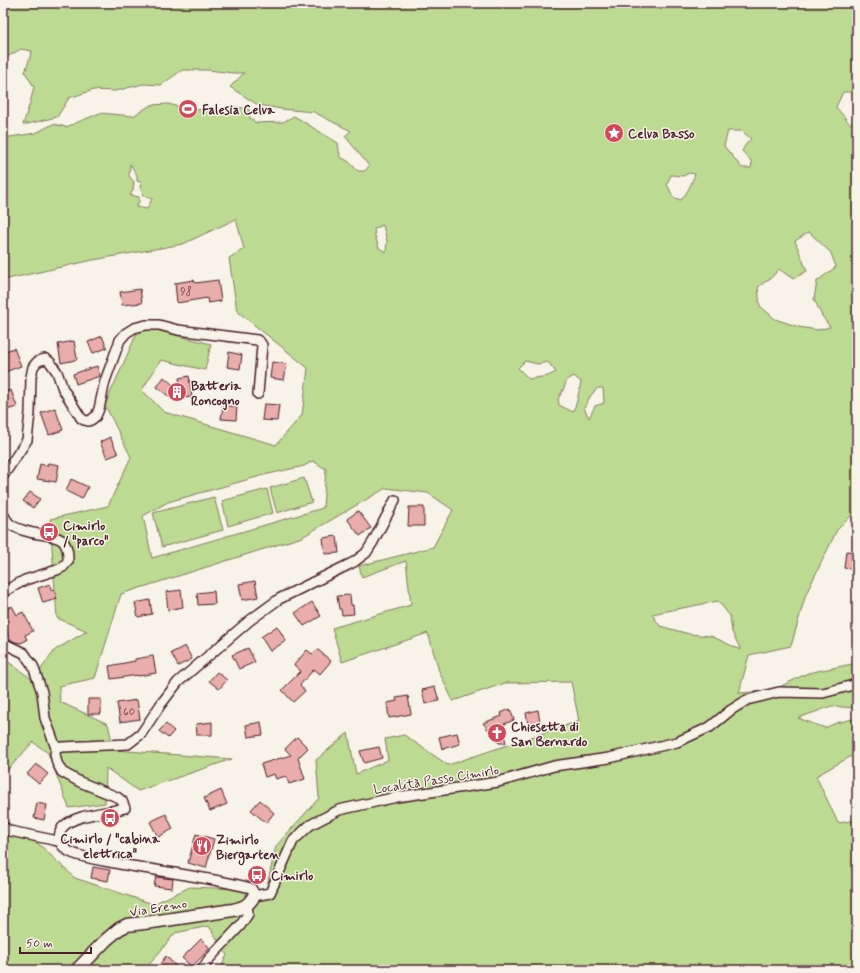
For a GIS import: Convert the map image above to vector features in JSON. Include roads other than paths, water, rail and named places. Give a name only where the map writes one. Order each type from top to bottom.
[{"type":"street","points":[[3,476],[27,440],[30,413],[31,376],[33,367],[37,362],[41,360],[50,362],[58,372],[63,388],[81,418],[88,421],[96,416],[99,410],[105,381],[120,340],[126,333],[134,328],[146,325],[159,325],[178,330],[257,340],[262,345],[258,394]]},
{"type":"street","points":[[56,748],[128,744],[141,734],[178,682],[248,621],[279,599],[354,562],[366,553],[395,500]]},
{"type":"street","points":[[3,514],[6,523],[38,534],[61,539],[68,550],[68,561],[63,567],[26,580],[3,592]]},
{"type":"street","points":[[3,642],[24,653],[33,666],[42,692],[45,718],[56,748],[55,754],[57,763],[62,772],[80,782],[116,796],[122,801],[125,808],[91,815],[72,821],[62,828],[59,833],[59,841]]},
{"type":"street","name":"Località Passo Cimirlo","points":[[251,900],[270,893],[293,842],[310,825],[339,810],[397,796],[498,782],[554,766],[609,758],[678,742],[710,727],[731,710],[747,700],[779,692],[823,693],[857,684]]},
{"type":"street","points":[[3,827],[10,831],[59,841],[70,852],[81,856],[232,883],[251,888],[253,891],[248,914],[240,926],[209,959],[202,970]]},
{"type":"street","name":"Via Eremo","points":[[77,970],[106,940],[119,929],[127,925],[233,910],[244,907],[251,900]]},
{"type":"place","name":"Falesia Celva","points":[[188,109]]},
{"type":"place","name":"Celva Basso","points":[[614,133]]},
{"type":"place","name":"Batteria Roncogno","points":[[177,392]]},
{"type":"place","name":"Cimirlo / \"parco\"","points":[[49,532]]},
{"type":"place","name":"Chiesetta di San Bernardo","points":[[497,733]]},
{"type":"place","name":"Cimirlo / \"cabina elettrica\"","points":[[110,818]]},
{"type":"place","name":"Zimirlo Biergarten","points":[[202,846]]},
{"type":"place","name":"Cimirlo","points":[[257,875]]}]
